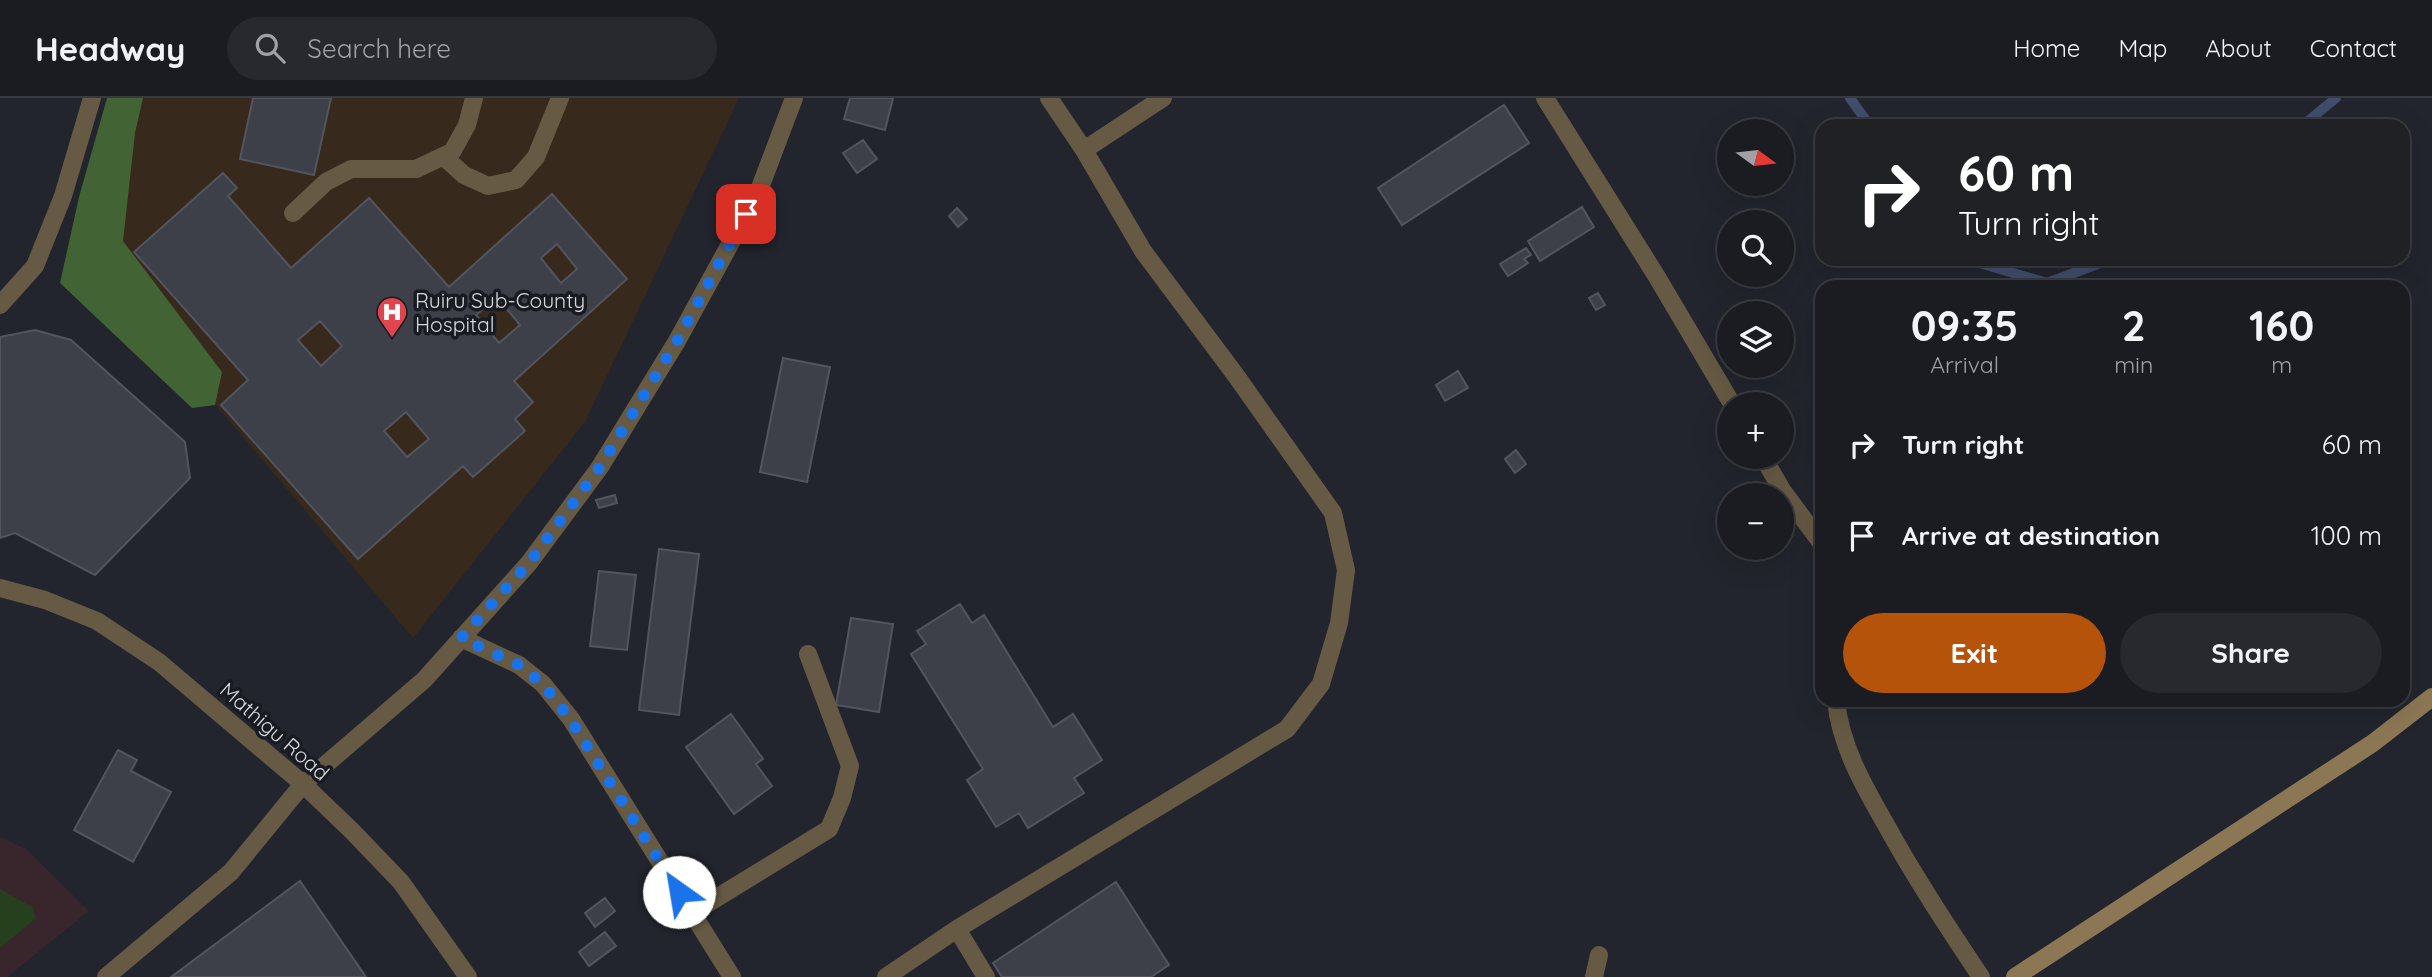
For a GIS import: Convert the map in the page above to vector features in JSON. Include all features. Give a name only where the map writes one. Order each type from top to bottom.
[{"type":"main road","points":[[2015,977],[2374,743],[2432,697]]},
{"type":"street","points":[[0,305],[35,266],[63,195],[92,98]]},
{"type":"street","points":[[293,214],[326,182],[351,169],[416,169],[452,152],[467,125],[474,98]]},
{"type":"street","points":[[106,977],[230,872],[303,784],[424,680],[529,563],[600,467],[677,341],[758,193],[794,98]]},
{"type":"street","points":[[886,977],[957,929],[1287,730],[1321,684],[1339,623],[1346,570],[1333,513],[1237,377],[1143,251],[1084,150],[1049,98]]},
{"type":"street","points":[[1084,150],[1163,98]]},
{"type":"street","points":[[1545,98],[1725,392]]},
{"type":"street","points":[[443,156],[464,175],[488,186],[516,180],[536,157],[556,101]]},
{"type":"street","points":[[1770,469],[1815,534]]},
{"type":"street","name":"Mathigu Road","points":[[0,587],[45,600],[97,621],[159,662],[303,784],[401,882],[468,977]]},
{"type":"street","points":[[461,638],[519,665],[543,684],[570,719],[732,977]]},
{"type":"street","points":[[692,912],[829,829],[842,798],[850,766],[808,654]]},
{"type":"street","points":[[1838,707],[1850,756],[1866,789],[1918,884],[1981,977]]},
{"type":"street","points":[[957,929],[986,977]]},
{"type":"street","points":[[1594,977],[1599,955]]},
{"type":"shaded area","name":"Ruiru Sub-County Hospital","points":[[124,98],[739,98],[585,422],[413,638],[89,255]]},
{"type":"shaded area","points":[[0,837],[26,849],[89,911],[7,977],[0,977]]},
{"type":"green space","points":[[107,98],[143,98],[135,133],[123,241],[222,372],[215,405],[192,408],[60,283],[79,197]]},
{"type":"green space","points":[[0,889],[32,907],[36,918],[0,948]]},
{"type":"building","points":[[253,98],[331,98],[314,175],[240,159]]},
{"type":"building","points":[[850,98],[893,98],[885,130],[844,119]]},
{"type":"building","points":[[1504,105],[1529,143],[1402,225],[1378,188]]},
{"type":"building","points":[[863,140],[877,159],[857,173],[843,153]]},
{"type":"building","points":[[223,173],[237,188],[228,196],[291,268],[369,198],[449,287],[552,194],[627,279],[514,381],[533,402],[515,419],[525,431],[473,477],[463,466],[358,559],[221,405],[248,380],[134,252]],"holes":[[[557,244],[577,269],[561,283],[541,258]],[[497,297],[520,325],[499,343],[476,315]],[[320,321],[342,346],[321,366],[298,340]],[[406,412],[429,439],[407,457],[384,431]]]},
{"type":"building","points":[[1582,207],[1594,227],[1540,261],[1528,241]]},
{"type":"building","points":[[957,208],[967,219],[958,227],[949,216]]},
{"type":"building","points":[[1526,248],[1531,255],[1524,259],[1528,263],[1508,276],[1500,264]]},
{"type":"building","points":[[1598,293],[1605,305],[1596,310],[1589,298]]},
{"type":"building","points":[[35,330],[71,340],[185,442],[190,478],[95,575],[15,533],[0,538],[0,337]]},
{"type":"building","points":[[783,358],[830,367],[807,482],[760,472]]},
{"type":"building","points":[[1458,371],[1468,388],[1445,401],[1436,385]]},
{"type":"building","points":[[1516,450],[1526,464],[1515,473],[1505,459]]},
{"type":"building","points":[[615,495],[617,503],[599,508],[596,500]]},
{"type":"building","points":[[659,549],[699,554],[679,715],[639,710]]},
{"type":"building","points":[[599,571],[636,575],[627,650],[590,646]]},
{"type":"building","points":[[960,604],[972,623],[984,615],[1053,727],[1073,714],[1102,760],[1074,778],[1084,793],[1028,828],[1019,813],[996,827],[967,780],[983,769],[911,654],[926,644],[917,631]]},
{"type":"building","points":[[851,618],[893,624],[879,712],[836,705]]},
{"type":"building","points":[[731,714],[763,759],[756,764],[772,786],[734,814],[686,747]]},
{"type":"building","points":[[118,750],[137,760],[131,771],[171,792],[133,862],[74,830]]},
{"type":"building","points":[[300,881],[366,977],[171,977]]},
{"type":"building","points":[[1116,882],[1169,965],[1151,977],[1002,977],[993,963]]},
{"type":"building","points":[[605,898],[615,911],[595,927],[585,913]]},
{"type":"building","points":[[605,932],[616,946],[589,966],[579,952]]},
{"type":"waterway","points":[[1850,98],[1865,119]]},
{"type":"waterway","points":[[2310,119],[2336,98]]},
{"type":"waterway","points":[[1990,266],[2037,280]]},
{"type":"waterway","points":[[2055,280],[2092,266]]},
{"type":"place","name":"Ruiru Sub-County Hospital","points":[[392,339]]},
{"type":"route","points":[[679,892],[570,719],[543,684],[519,665],[461,638],[529,563],[600,467],[677,341],[746,214]]}]
